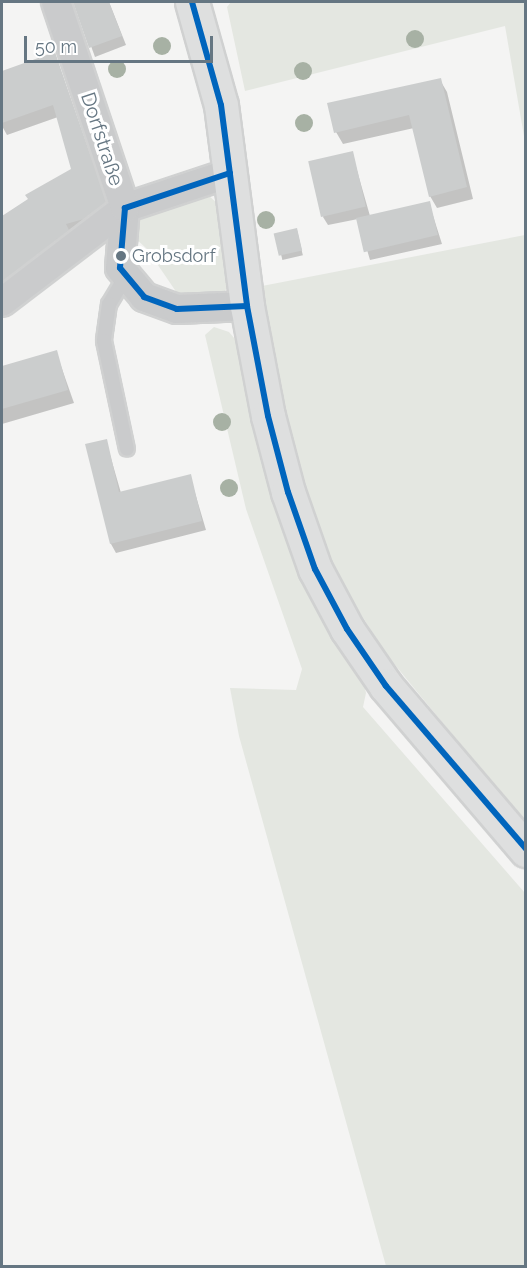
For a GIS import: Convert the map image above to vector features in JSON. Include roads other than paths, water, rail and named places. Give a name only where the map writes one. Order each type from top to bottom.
[{"type":"main road","points":[[192,2],[221,105],[248,306],[268,416],[288,492],[315,569],[347,629],[386,686],[525,850]]},
{"type":"street","name":"Dorfstraße","points":[[56,2],[125,208],[120,268],[126,276]]},
{"type":"street","name":"Dorfstraße","points":[[2,302],[125,208],[230,173]]},
{"type":"street","points":[[126,276],[144,297],[177,309],[248,306]]},
{"type":"lane","points":[[126,276],[109,304],[104,341],[127,449]]},
{"type":"place","name":"Grobsdorf","points":[[121,256]]}]
